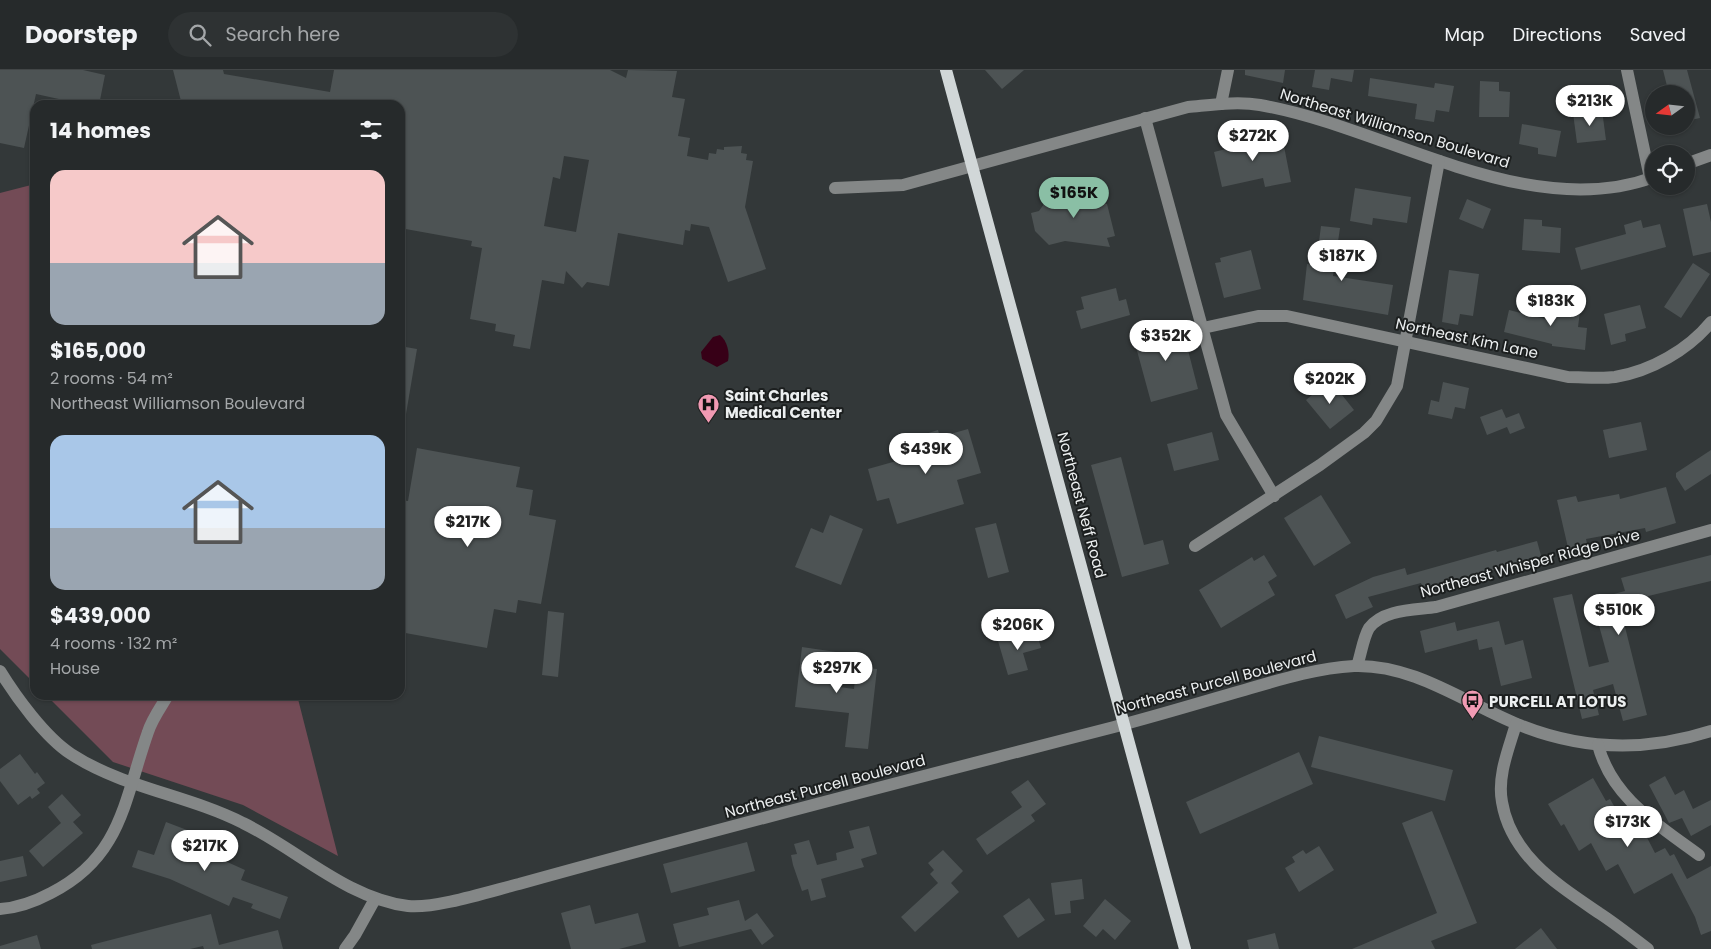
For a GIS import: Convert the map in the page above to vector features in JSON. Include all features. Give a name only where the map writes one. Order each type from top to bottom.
[{"type":"main road","name":"Northeast Neff Road","points":[[946,70],[1125,724],[1184,949]]},
{"type":"street","points":[[1221,104],[1228,70]]},
{"type":"street","points":[[1627,70],[1645,148]]},
{"type":"street","name":"Northeast Williamson Boulevard","points":[[835,188],[903,185],[1188,107],[1221,104],[1259,105],[1305,116],[1439,161],[1534,187],[1576,190],[1614,188],[1645,180]]},
{"type":"street","points":[[1145,118],[1226,415],[1274,496]]},
{"type":"street","points":[[1695,161],[1711,155]]},
{"type":"street","points":[[1195,546],[1274,496],[1364,433],[1376,421],[1397,386],[1439,161]]},
{"type":"street","name":"Northeast Kim Lane","points":[[1202,328],[1258,316],[1288,316],[1568,377],[1614,377],[1661,362],[1700,335],[1711,322]]},
{"type":"street","name":"Northeast Whisper Ridge Drive","points":[[1357,666],[1369,629],[1380,619],[1395,613],[1436,607],[1711,530]]},
{"type":"street","name":"Northeast Purcell Boulevard","points":[[0,670],[13,691],[40,723],[69,752],[96,769],[186,800],[243,823],[352,888],[375,899],[409,906],[447,902],[1125,724],[1292,676],[1324,669],[1357,666],[1408,675],[1450,691],[1516,724],[1560,739],[1598,745],[1657,745],[1711,732]]},
{"type":"street","points":[[0,909],[42,898],[63,887],[93,865],[110,842],[149,730],[165,700]]},
{"type":"street","points":[[1516,724],[1501,784],[1502,802],[1509,826],[1520,846],[1546,877],[1648,949]]},
{"type":"street","points":[[1598,745],[1603,764],[1636,808],[1699,855]]},
{"type":"street","points":[[345,949],[355,936],[375,899]]},
{"type":"shaded area","points":[[30,185],[30,679],[0,649],[0,193]]},
{"type":"shaded area","points":[[720,335],[726,343],[729,358],[728,361],[717,367],[702,359],[701,352],[713,337]]},
{"type":"shaded area","points":[[51,700],[298,700],[338,856],[243,805],[113,762]]},
{"type":"building","points":[[0,70],[83,70],[105,75],[100,100],[63,100],[36,94],[35,100],[30,100],[30,121],[24,148],[0,143]]},
{"type":"building","points":[[173,70],[223,70],[224,74],[330,92],[334,70],[610,70],[626,78],[628,70],[677,71],[672,97],[685,99],[678,136],[690,138],[687,156],[708,160],[709,153],[716,154],[717,149],[724,150],[724,147],[742,146],[741,153],[747,154],[746,160],[753,161],[745,207],[766,269],[728,282],[709,227],[691,224],[690,231],[685,230],[683,245],[618,233],[609,286],[587,282],[582,288],[566,271],[564,284],[542,280],[530,349],[513,346],[515,335],[495,331],[496,324],[470,319],[482,248],[471,246],[472,241],[405,229],[405,100],[181,100]],"holes":[[[564,156],[589,160],[576,232],[544,226],[553,177],[560,179]]]},
{"type":"building","points":[[985,70],[1024,70],[1002,89]]},
{"type":"building","points":[[1245,70],[1285,70],[1283,83],[1245,75]]},
{"type":"building","points":[[1315,70],[1354,70],[1352,82],[1331,78],[1329,90],[1312,87]]},
{"type":"building","points":[[1663,70],[1687,70],[1691,85],[1667,85]]},
{"type":"building","points":[[1370,78],[1434,88],[1435,83],[1454,86],[1449,112],[1436,110],[1434,122],[1415,119],[1417,104],[1368,96]]},
{"type":"building","points":[[1480,81],[1499,82],[1499,91],[1510,92],[1509,117],[1479,117]]},
{"type":"building","points":[[1695,100],[1700,118],[1695,119]]},
{"type":"building","points":[[1602,110],[1606,140],[1577,143],[1573,113]]},
{"type":"building","points":[[1522,124],[1561,131],[1556,157],[1538,154],[1538,148],[1519,144]]},
{"type":"building","points":[[1243,135],[1245,143],[1282,136],[1291,182],[1265,187],[1263,178],[1222,187],[1214,152],[1230,148],[1228,139]]},
{"type":"building","points":[[1066,187],[1107,204],[1115,236],[1107,238],[1110,247],[1065,241],[1049,245],[1035,231],[1031,213],[1039,211],[1054,190]]},
{"type":"building","points":[[1355,188],[1411,197],[1407,223],[1373,218],[1372,225],[1350,221]]},
{"type":"building","points":[[1467,199],[1491,209],[1483,229],[1459,219]]},
{"type":"building","points":[[1707,204],[1711,222],[1711,252],[1693,256],[1683,209]]},
{"type":"building","points":[[1524,219],[1542,220],[1542,226],[1561,228],[1560,253],[1522,250]]},
{"type":"building","points":[[1641,220],[1643,228],[1660,224],[1666,247],[1581,270],[1575,248],[1626,234],[1624,225]]},
{"type":"building","points":[[1321,226],[1340,228],[1333,276],[1393,285],[1388,315],[1303,300],[1307,264],[1316,265]]},
{"type":"building","points":[[1251,250],[1261,289],[1224,298],[1215,263],[1221,262],[1220,258]]},
{"type":"building","points":[[1693,263],[1710,274],[1681,318],[1664,307]]},
{"type":"building","points":[[1449,270],[1479,274],[1473,316],[1460,314],[1458,325],[1442,322]]},
{"type":"building","points":[[1116,288],[1119,301],[1126,299],[1130,315],[1081,329],[1076,311],[1084,309],[1081,297]]},
{"type":"building","points":[[1556,302],[1581,304],[1578,327],[1587,328],[1585,350],[1552,346],[1552,344],[1504,332],[1509,310],[1554,321]]},
{"type":"building","points":[[1640,305],[1646,328],[1625,334],[1626,341],[1611,345],[1604,314]]},
{"type":"building","points":[[1181,323],[1198,389],[1151,402],[1133,336]]},
{"type":"building","points":[[405,347],[417,349],[405,414]]},
{"type":"building","points":[[1330,380],[1354,410],[1330,429],[1306,400]]},
{"type":"building","points":[[1443,382],[1469,388],[1465,409],[1455,407],[1452,419],[1428,414],[1431,400],[1439,402]]},
{"type":"building","points":[[1502,409],[1506,418],[1519,413],[1525,428],[1510,434],[1507,427],[1487,435],[1480,417]]},
{"type":"building","points":[[1641,422],[1647,450],[1609,458],[1603,430]]},
{"type":"building","points":[[968,429],[981,473],[957,480],[964,504],[897,524],[889,498],[877,501],[868,469],[900,460],[897,449],[921,442],[919,436],[938,430],[940,437]]},
{"type":"building","points":[[1212,432],[1219,460],[1174,471],[1167,444]]},
{"type":"building","points":[[417,448],[520,467],[516,487],[533,490],[529,515],[556,520],[541,604],[518,600],[516,613],[494,609],[487,648],[405,633],[405,501],[408,501]]},
{"type":"building","points":[[1711,450],[1711,474],[1685,491],[1676,477],[1676,473]]},
{"type":"building","points":[[1121,457],[1144,545],[1163,540],[1169,564],[1122,577],[1091,465]]},
{"type":"building","points":[[1666,487],[1676,523],[1646,532],[1645,528],[1586,539],[1588,548],[1569,552],[1557,500],[1576,496],[1578,502],[1619,494],[1620,499]]},
{"type":"building","points":[[1321,495],[1351,543],[1314,566],[1284,518]]},
{"type":"building","points":[[830,515],[863,529],[841,585],[795,567],[811,528],[823,533]]},
{"type":"building","points":[[996,523],[1009,572],[988,578],[975,528]]},
{"type":"building","points":[[1537,541],[1542,559],[1509,568],[1508,566],[1423,590],[1421,583],[1368,597],[1373,607],[1346,619],[1335,595],[1373,577],[1405,568],[1407,575],[1496,550],[1497,552]]},
{"type":"building","points":[[1264,555],[1277,576],[1268,582],[1275,595],[1221,628],[1199,590],[1252,557],[1254,561]]},
{"type":"building","points":[[1711,555],[1711,581],[1619,603],[1647,715],[1623,721],[1613,684],[1593,690],[1599,715],[1582,719],[1553,598],[1572,594],[1589,667],[1609,662],[1592,600],[1625,591],[1621,578]]},
{"type":"building","points":[[548,611],[564,613],[558,677],[542,675]]},
{"type":"building","points":[[1499,621],[1505,645],[1523,640],[1532,678],[1501,686],[1492,647],[1479,650],[1477,639],[1425,653],[1420,631],[1455,622],[1457,631]]},
{"type":"building","points":[[1036,630],[1041,648],[1023,653],[1028,670],[1008,675],[998,641]]},
{"type":"building","points":[[802,647],[836,652],[832,686],[854,689],[856,667],[877,669],[868,749],[845,747],[849,713],[795,707]]},
{"type":"building","points":[[1319,736],[1453,770],[1445,801],[1311,767]]},
{"type":"building","points":[[1299,752],[1313,784],[1200,834],[1186,802]]},
{"type":"building","points":[[20,754],[35,774],[37,772],[45,783],[37,789],[40,793],[32,799],[30,796],[18,805],[0,781],[0,769]]},
{"type":"building","points":[[1665,776],[1675,795],[1684,790],[1693,809],[1711,800],[1711,825],[1691,836],[1682,818],[1669,823],[1649,785]]},
{"type":"building","points":[[1593,778],[1606,801],[1610,799],[1628,830],[1640,824],[1655,853],[1665,848],[1670,856],[1674,854],[1687,879],[1711,866],[1711,931],[1701,935],[1695,917],[1672,873],[1634,894],[1618,864],[1606,871],[1591,843],[1579,851],[1564,824],[1561,826],[1548,804]]},
{"type":"building","points":[[1028,780],[1046,804],[1031,815],[1035,821],[987,855],[976,839],[1022,807],[1011,792]]},
{"type":"building","points":[[62,794],[81,815],[73,822],[83,833],[43,867],[29,851],[61,823],[48,807]]},
{"type":"building","points":[[1432,811],[1477,923],[1431,941],[1435,949],[1352,949],[1437,913],[1402,823]]},
{"type":"building","points":[[166,822],[187,830],[185,836],[216,850],[214,856],[245,870],[241,880],[288,897],[280,919],[251,908],[253,904],[233,897],[229,906],[170,879],[132,867],[138,850],[154,855]]},
{"type":"building","points":[[869,826],[877,854],[861,859],[864,867],[821,879],[826,897],[811,901],[808,889],[802,891],[793,865],[791,855],[797,854],[794,844],[809,840],[817,865],[837,860],[836,853],[854,848],[849,831]]},
{"type":"building","points":[[747,842],[755,871],[671,893],[663,864]]},
{"type":"building","points":[[1319,846],[1334,870],[1299,892],[1285,868],[1295,862],[1292,857],[1303,850],[1306,854]]},
{"type":"building","points":[[943,850],[963,871],[951,883],[959,892],[915,932],[901,917],[938,883],[930,874],[934,870],[928,863]]},
{"type":"building","points":[[23,856],[27,876],[0,882],[0,861]]},
{"type":"building","points":[[1082,879],[1084,899],[1070,901],[1071,913],[1055,915],[1051,883]]},
{"type":"building","points":[[1029,898],[1045,920],[1018,938],[1003,916]]},
{"type":"building","points":[[1105,899],[1131,921],[1115,940],[1103,929],[1096,937],[1083,926]]},
{"type":"building","points":[[739,900],[745,921],[757,913],[774,936],[762,945],[751,929],[679,947],[673,924],[709,915],[707,908]]},
{"type":"building","points":[[590,905],[595,924],[638,913],[646,942],[619,949],[571,949],[561,913]]},
{"type":"building","points":[[211,914],[219,945],[278,930],[283,949],[204,949],[203,946],[190,949],[92,949],[91,945]]},
{"type":"building","points":[[1541,928],[1557,949],[1515,949]]},
{"type":"building","points":[[1275,933],[1279,949],[1249,949],[1247,940]]},
{"type":"building","points":[[37,935],[41,949],[0,949],[0,946]]},
{"type":"place","name":"Saint Charles Medical Center","points":[[709,423]]},
{"type":"place","name":"PURCELL AT LOTUS","points":[[1473,720]]}]
